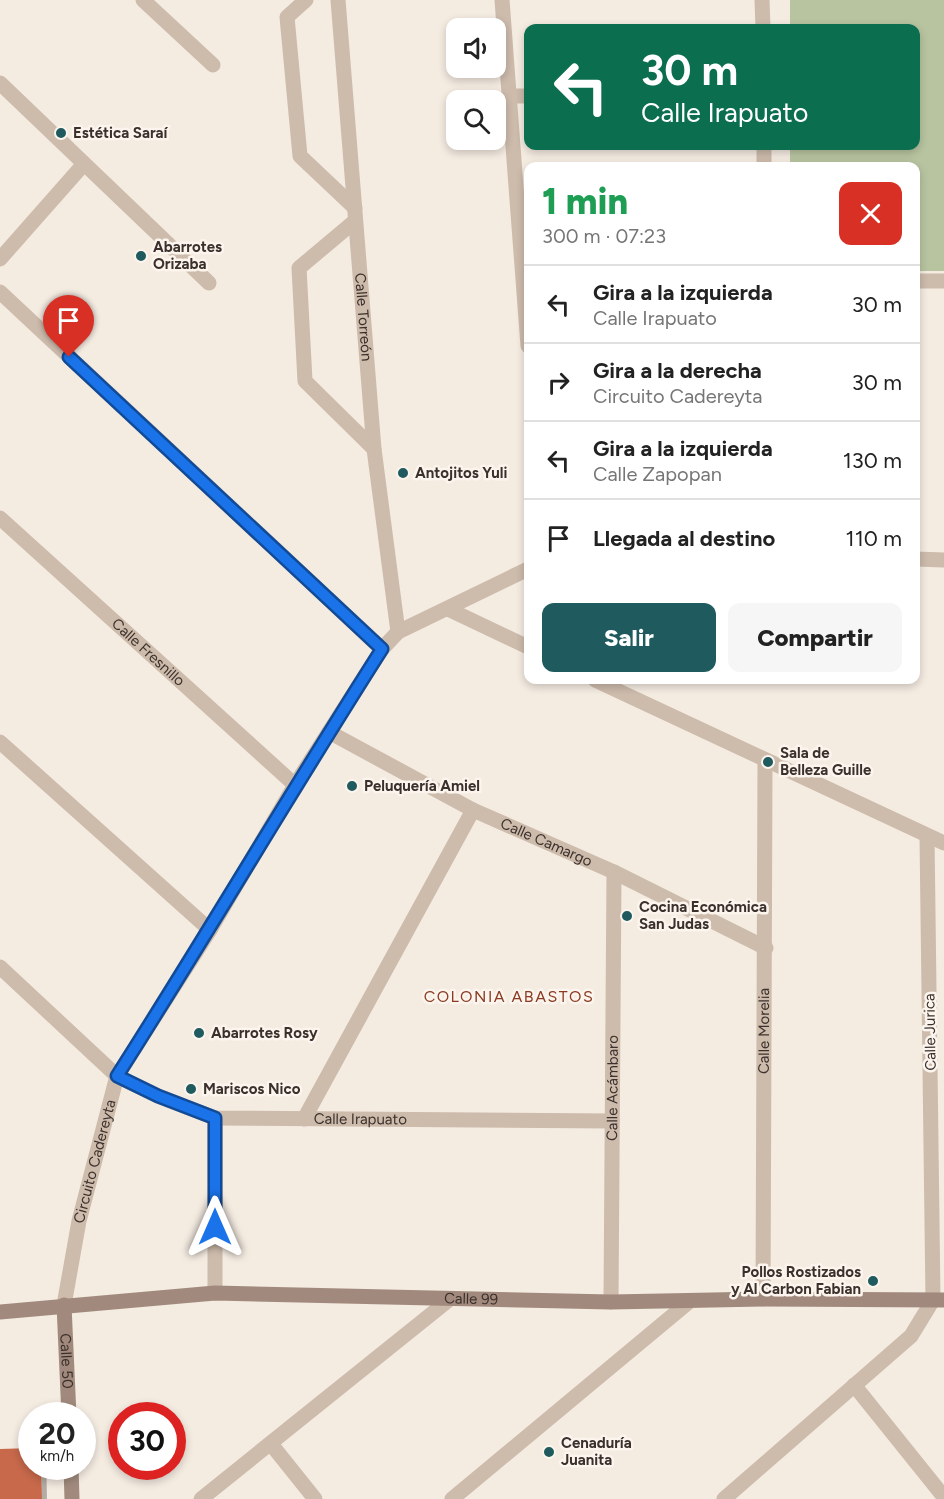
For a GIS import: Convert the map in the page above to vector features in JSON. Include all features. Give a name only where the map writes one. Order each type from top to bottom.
[{"type":"street","points":[[143,0],[213,65]]},
{"type":"street","points":[[306,0],[287,17],[300,156],[355,215],[299,268],[305,381],[374,449]]},
{"type":"street","name":"Calle Torreón","points":[[338,0],[374,449],[398,632]]},
{"type":"street","points":[[502,0],[508,96],[524,262]]},
{"type":"street","points":[[762,0],[763,24]]},
{"type":"street","points":[[0,83],[83,165],[209,283]]},
{"type":"street","points":[[508,96],[524,96]]},
{"type":"street","points":[[0,259],[83,165]]},
{"type":"street","points":[[920,280],[944,281]]},
{"type":"street","points":[[0,292],[382,649]]},
{"type":"street","name":"Calle Fresnillo","points":[[0,518],[295,785]]},
{"type":"street","points":[[920,559],[944,560]]},
{"type":"street","name":"Circuito Cadereyta","points":[[64,1305],[79,1221],[117,1076],[210,930],[295,785],[382,649],[398,632],[524,570]]},
{"type":"street","points":[[448,609],[524,645]]},
{"type":"street","points":[[603,684],[944,843]]},
{"type":"street","name":"Calle Camargo","points":[[329,732],[473,810],[614,872],[766,948]]},
{"type":"street","points":[[0,742],[210,930]]},
{"type":"street","name":"Calle Morelia","points":[[763,1299],[765,761]]},
{"type":"street","points":[[304,1119],[473,810]]},
{"type":"street","name":"Calle Jurica","points":[[927,836],[938,1300]]},
{"type":"street","name":"Calle Acámbaro","points":[[611,1302],[614,872]]},
{"type":"street","name":"Calle Irapuato","points":[[0,967],[117,1076],[158,1096],[215,1118],[612,1121]]},
{"type":"street","points":[[215,1118],[215,1293]]},
{"type":"street","name":"Calle 99","points":[[0,1312],[215,1293],[611,1302],[763,1299],[938,1300]]},
{"type":"street","points":[[201,1499],[450,1299]]},
{"type":"street","points":[[727,1498],[911,1336],[938,1300]]},
{"type":"street","points":[[452,1499],[690,1301]]},
{"type":"street","name":"Calle 50","points":[[64,1305],[68,1402]]},
{"type":"street","points":[[854,1385],[944,1497]]},
{"type":"street","points":[[271,1444],[315,1499]]},
{"type":"street","points":[[71,1480],[72,1499]]},
{"type":"green space","points":[[790,0],[944,0],[944,271],[920,271],[920,162],[790,162],[790,150],[920,150],[920,24],[790,24]]},
{"type":"building","points":[[18,1448],[18,1480],[41,1480],[42,1499],[0,1499],[0,1449]]},
{"type":"place","name":"Estética Saraí","points":[[61,133]]},
{"type":"place","name":"Abarrotes Orizaba","points":[[141,256]]},
{"type":"place","name":"Antojitos Yuli","points":[[403,473]]},
{"type":"place","name":"Sala de Belleza Guille","points":[[768,762]]},
{"type":"place","name":"Peluquería Amiel","points":[[352,786]]},
{"type":"place","name":"Cocina Económica San Judas","points":[[627,916]]},
{"type":"place","name":"Abarrotes Rosy","points":[[199,1033]]},
{"type":"place","name":"Mariscos Nico","points":[[191,1089]]},
{"type":"place","name":"Pollos Rostizados y Al Carbon Fabian","points":[[873,1281]]},
{"type":"place","name":"Cenaduría Juanita","points":[[549,1452]]},
{"type":"district","name":"COLONIA ABASTOS","points":[[509,996]]},
{"type":"route","points":[[69,357],[382,649],[295,785],[210,930],[117,1076],[158,1096],[215,1118],[215,1227]]}]
